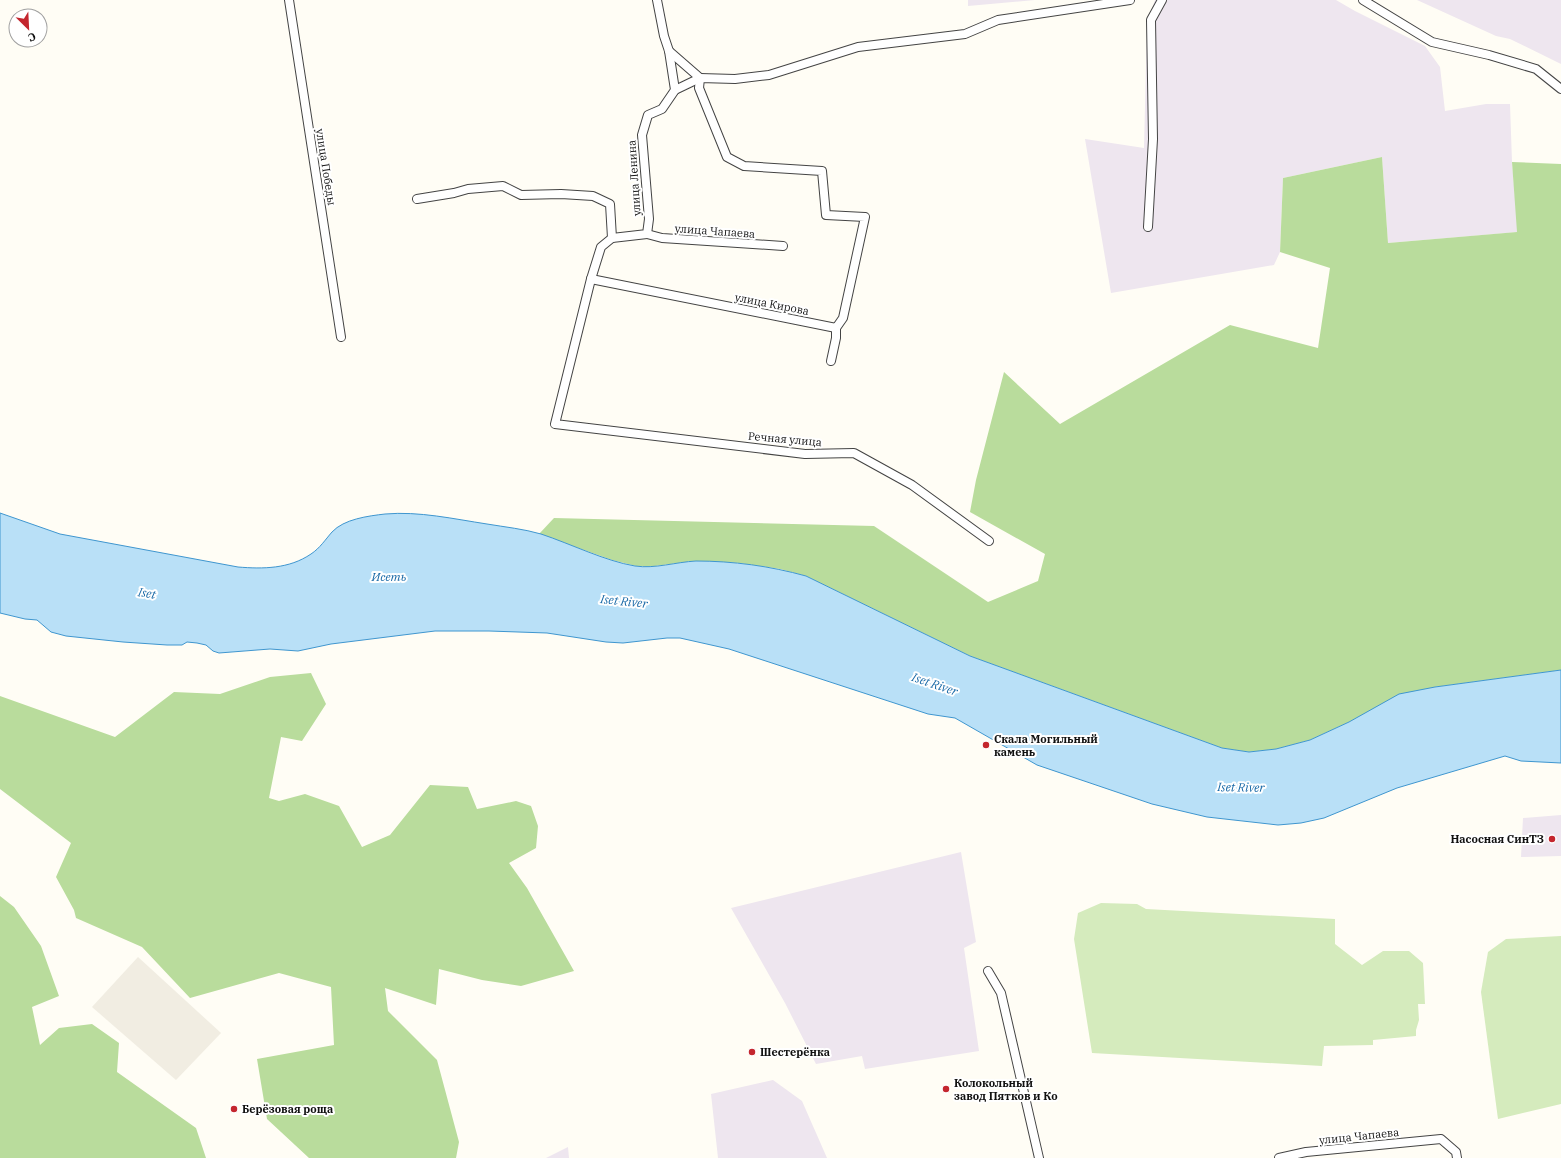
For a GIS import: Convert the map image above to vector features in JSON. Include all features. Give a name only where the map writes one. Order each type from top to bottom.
[{"type":"street","name":"улица Победы","points":[[289,0],[341,337]]},
{"type":"street","points":[[657,0],[664,36],[669,51],[675,90],[700,78],[735,79],[769,75],[858,47],[965,34],[998,20],[1130,0]]},
{"type":"street","points":[[1148,228],[1153,139],[1151,20],[1162,0]]},
{"type":"street","points":[[1363,0],[1432,42],[1489,55],[1536,69],[1561,89]]},
{"type":"street","points":[[669,51],[700,78]]},
{"type":"street","points":[[700,78],[699,88],[727,157],[744,166],[822,171],[826,214],[864,217],[843,318],[836,328],[836,338],[831,361]]},
{"type":"street","name":"улица Ленина","points":[[647,234],[649,219],[642,135],[648,115],[662,109],[675,90]]},
{"type":"street","points":[[417,199],[454,193],[468,189],[503,186],[520,195],[561,194],[593,196],[610,204],[612,238]]},
{"type":"street","points":[[591,279],[601,247],[612,238],[647,234]]},
{"type":"street","name":"улица Чапаева","points":[[647,234],[662,238],[783,246]]},
{"type":"street","name":"улица Кирова","points":[[591,279],[836,328]]},
{"type":"street","name":"Речная улица","points":[[591,279],[555,424],[805,454],[854,454],[912,485],[989,541]]},
{"type":"street","points":[[988,971],[1001,993],[1039,1158]]},
{"type":"street","name":"улица Чапаева","points":[[1279,1158],[1306,1152],[1441,1139],[1456,1152],[1457,1158]]},
{"type":"shaded area","points":[[968,0],[1035,0],[968,6]]},
{"type":"shaded area","points":[[1155,0],[1336,0],[1425,46],[1440,67],[1445,111],[1486,104],[1510,104],[1512,162],[1518,232],[1388,243],[1382,157],[1283,178],[1280,252],[1274,265],[1111,293],[1085,139],[1144,148],[1147,22]]},
{"type":"shaded area","points":[[1417,0],[1561,0],[1561,64],[1510,39],[1496,36]]},
{"type":"shaded area","points":[[1561,815],[1561,856],[1521,857],[1523,818]]},
{"type":"shaded area","points":[[961,852],[976,942],[964,948],[979,1051],[865,1069],[862,1056],[816,1064],[785,1003],[731,908]]},
{"type":"shaded area","points":[[138,957],[221,1033],[176,1080],[92,1007]]},
{"type":"shaded area","points":[[773,1080],[802,1101],[827,1158],[718,1158],[711,1094]]},
{"type":"shaded area","points":[[568,1147],[569,1158],[546,1158]]},
{"type":"green space","points":[[1382,157],[1388,243],[1517,232],[1512,162],[1561,164],[1561,670],[1435,687],[1349,722],[1310,740],[1276,749],[1249,752],[1222,748],[970,656],[806,576],[780,569],[739,563],[694,561],[647,567],[636,566],[612,560],[539,534],[554,518],[874,526],[988,602],[1038,581],[1045,554],[970,512],[976,480],[1004,372],[1060,424],[1230,325],[1318,348],[1330,268],[1280,252],[1283,178]]},
{"type":"green space","points":[[311,673],[326,704],[302,741],[281,737],[269,798],[279,801],[305,794],[339,806],[362,847],[390,835],[430,785],[468,787],[477,809],[516,801],[531,806],[538,826],[536,848],[509,863],[527,888],[574,971],[521,986],[482,980],[439,969],[436,1005],[385,988],[388,1011],[437,1060],[459,1142],[456,1158],[309,1158],[267,1119],[257,1059],[334,1045],[331,987],[279,973],[190,998],[142,947],[76,918],[74,910],[56,877],[71,843],[0,789],[0,696],[115,737],[174,692],[220,694],[270,677]]},
{"type":"green space","points":[[0,896],[14,907],[41,946],[59,996],[32,1007],[40,1045],[59,1028],[92,1024],[119,1043],[117,1072],[196,1128],[206,1158],[0,1158]]},
{"type":"green space","points":[[1101,903],[1137,904],[1146,909],[1335,919],[1335,944],[1362,965],[1383,951],[1409,951],[1423,963],[1425,1004],[1418,1004],[1419,1020],[1416,1036],[1373,1040],[1373,1045],[1324,1046],[1322,1066],[1092,1053],[1074,939],[1078,913]]},
{"type":"green space","points":[[1561,936],[1561,1104],[1498,1119],[1481,992],[1488,952],[1506,939]]},
{"type":"water","name":"Исеть","points":[[0,513],[60,534],[238,567],[266,568],[294,563],[314,552],[332,532],[343,524],[364,517],[398,513],[436,516],[528,531],[541,534],[624,564],[635,566],[650,567],[696,561],[710,561],[738,563],[779,569],[806,576],[970,656],[1222,748],[1249,752],[1276,749],[1310,740],[1349,722],[1399,694],[1435,687],[1561,670],[1561,763],[1521,761],[1505,756],[1397,788],[1324,818],[1301,823],[1278,825],[1207,817],[1152,804],[1037,765],[955,718],[928,714],[729,649],[680,638],[623,643],[606,642],[547,633],[435,631],[331,644],[298,651],[270,649],[219,653],[213,651],[206,645],[197,643],[187,642],[182,645],[167,645],[66,636],[51,632],[37,620],[25,619],[0,613]]},
{"type":"place","name":"Скала Могильный камень","points":[[986,745]]},
{"type":"place","name":"Насосная СинТЗ","points":[[1552,839]]},
{"type":"place","name":"Шестерёнка","points":[[752,1052]]},
{"type":"place","name":"Колокольный завод Пятков и Ко","points":[[946,1089]]},
{"type":"place","name":"Берёзовая роща","points":[[234,1109]]},
{"type":"water label","name":"Iset","points":[[147,593]]},
{"type":"water label","name":"Iset River","points":[[624,601]]},
{"type":"water label","name":"Iset River","points":[[935,684]]},
{"type":"water label","name":"Iset River","points":[[1241,787]]}]
